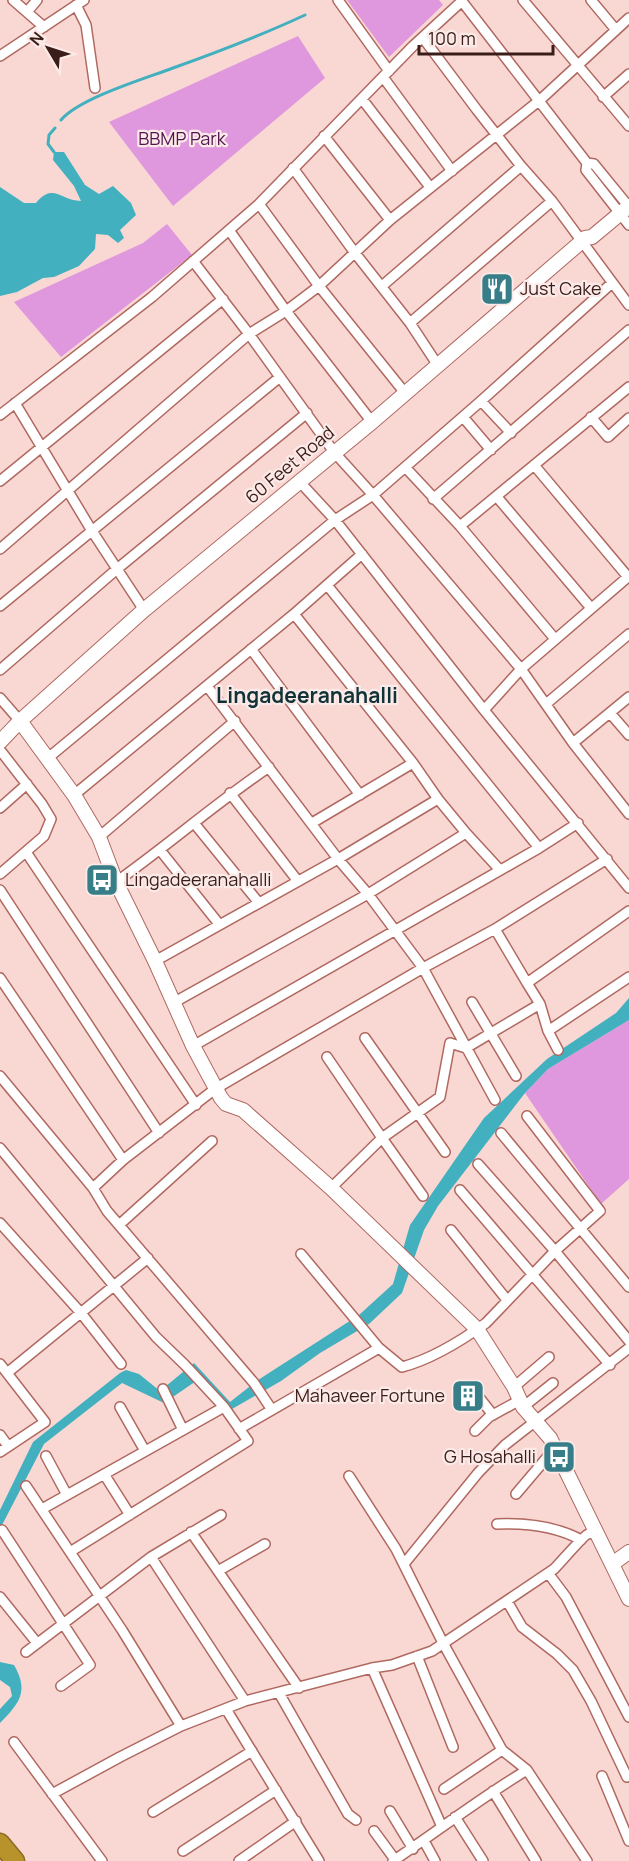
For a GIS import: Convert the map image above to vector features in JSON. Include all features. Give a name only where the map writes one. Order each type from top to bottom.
[{"type":"highway","points":[[0,1843],[15,1861]]},
{"type":"street","points":[[13,0],[44,27]]},
{"type":"street","points":[[27,12],[37,0]]},
{"type":"street","points":[[338,0],[452,171]]},
{"type":"street","points":[[523,0],[629,126]]},
{"type":"street","points":[[591,0],[616,30]]},
{"type":"street","points":[[0,414],[152,297],[230,230],[259,204],[386,74],[462,1],[587,163],[586,170],[625,207]]},
{"type":"street","points":[[0,56],[80,2],[86,25],[95,88]]},
{"type":"street","points":[[0,549],[249,334],[286,311],[319,286],[390,219],[540,100],[629,18]]},
{"type":"street","points":[[423,38],[521,166],[583,240],[629,305]]},
{"type":"street","points":[[603,97],[629,75]]},
{"type":"street","points":[[362,99],[430,187]]},
{"type":"street","points":[[324,136],[390,219]]},
{"type":"street","points":[[382,286],[521,166]]},
{"type":"street","points":[[293,168],[355,253],[411,322],[437,364]]},
{"type":"street","points":[[411,322],[552,201]]},
{"type":"street","points":[[259,204],[319,286],[405,393]]},
{"type":"street","name":"60 Feet Road","points":[[0,742],[20,721],[144,610],[372,422],[437,364],[583,240],[592,237],[625,207]]},
{"type":"street","points":[[230,230],[286,311],[372,422]]},
{"type":"street","points":[[193,261],[334,452],[520,669],[573,744],[629,814]]},
{"type":"street","points":[[48,758],[335,520],[373,495],[612,283]]},
{"type":"street","points":[[0,482],[222,299]]},
{"type":"street","points":[[433,499],[629,330]]},
{"type":"street","points":[[0,606],[280,377]]},
{"type":"street","points":[[460,526],[629,387]]},
{"type":"street","points":[[481,401],[511,433]]},
{"type":"street","points":[[15,403],[92,531],[144,610]]},
{"type":"street","points":[[0,670],[117,569],[307,413]]},
{"type":"street","points":[[463,417],[491,450]]},
{"type":"street","points":[[591,417],[608,437],[629,418]]},
{"type":"street","points":[[484,710],[520,669],[628,577],[534,465]]},
{"type":"street","points":[[405,467],[460,526],[555,639]]},
{"type":"street","points":[[299,481],[335,520],[484,710],[629,887]]},
{"type":"street","points":[[497,497],[591,608]]},
{"type":"street","points":[[74,795],[251,650],[362,554]]},
{"type":"street","points":[[327,585],[539,848]]},
{"type":"street","points":[[294,614],[413,763],[438,799],[500,870]]},
{"type":"street","points":[[546,704],[629,634]]},
{"type":"street","points":[[251,650],[360,795]]},
{"type":"street","points":[[207,686],[423,968],[495,1100]]},
{"type":"street","points":[[573,744],[629,697]]},
{"type":"street","points":[[0,698],[48,758],[99,837],[116,882],[215,1089],[226,1104],[243,1110],[331,1188],[477,1329],[514,1387],[521,1404],[555,1448],[629,1599]]},
{"type":"street","points":[[610,713],[629,735]]},
{"type":"street","points":[[99,837],[235,721]]},
{"type":"street","points":[[0,750],[51,819],[44,836],[0,873]]},
{"type":"street","points":[[312,823],[413,763]]},
{"type":"street","points":[[116,882],[160,850],[230,793],[269,767]]},
{"type":"street","points":[[0,808],[27,784]]},
{"type":"street","points":[[230,793],[297,880]]},
{"type":"street","points":[[155,961],[338,859],[438,799]]},
{"type":"street","points":[[194,823],[259,903]]},
{"type":"street","points":[[193,1046],[539,848],[578,823]]},
{"type":"street","points":[[173,1003],[368,894],[466,833]]},
{"type":"street","points":[[160,850],[219,924]]},
{"type":"street","points":[[26,852],[196,1105]]},
{"type":"street","points":[[93,1188],[123,1160],[215,1089],[423,968],[495,929],[607,859]]},
{"type":"street","points":[[0,890],[159,1133]]},
{"type":"street","points":[[527,983],[629,911]]},
{"type":"street","points":[[495,929],[540,1004],[548,1031],[558,1050]]},
{"type":"street","points":[[548,1031],[629,977]]},
{"type":"street","points":[[0,980],[123,1160]]},
{"type":"street","points":[[472,1002],[516,1076]]},
{"type":"street","points":[[331,1188],[382,1138],[440,1097],[450,1043],[466,1048],[540,1004]]},
{"type":"street","points":[[365,1038],[445,1152]]},
{"type":"street","points":[[327,1057],[423,1196]]},
{"type":"street","points":[[0,1076],[93,1188],[107,1211],[254,1383],[272,1410]]},
{"type":"street","points":[[301,1254],[379,1348],[402,1367],[421,1362],[477,1329],[486,1323],[555,1251],[600,1211],[526,1116]]},
{"type":"street","points":[[501,1133],[629,1287]]},
{"type":"street","points":[[119,1225],[212,1141]]},
{"type":"street","points":[[0,1148],[156,1337],[224,1407],[248,1441],[70,1552]]},
{"type":"street","points":[[478,1164],[555,1251],[629,1341]]},
{"type":"street","points":[[460,1190],[531,1276],[610,1365]]},
{"type":"street","points":[[0,1223],[81,1313],[121,1364]]},
{"type":"street","points":[[452,1230],[507,1300]]},
{"type":"street","points":[[7,1372],[148,1258]]},
{"type":"street","points":[[239,1429],[379,1348]]},
{"type":"street","points":[[404,1564],[478,1473],[521,1431],[610,1365],[629,1348]]},
{"type":"street","points":[[514,1387],[549,1357]]},
{"type":"street","points":[[0,1364],[45,1422],[4,1449],[0,1435]]},
{"type":"street","points":[[475,1431],[493,1415],[521,1404],[553,1383]]},
{"type":"street","points":[[162,1389],[183,1430]]},
{"type":"street","points":[[478,1396],[493,1415]]},
{"type":"street","points":[[120,1407],[145,1451]]},
{"type":"street","points":[[42,1509],[224,1407]]},
{"type":"street","points":[[516,1494],[555,1448]]},
{"type":"street","points":[[46,1456],[67,1495]]},
{"type":"street","points":[[104,1474],[130,1515]]},
{"type":"street","points":[[349,1476],[396,1549],[443,1643],[502,1749],[527,1770],[587,1861]]},
{"type":"street","points":[[26,1486],[100,1596],[181,1726]]},
{"type":"street","points":[[26,1652],[151,1557],[221,1515]]},
{"type":"street","points":[[497,1524],[541,1526],[567,1532],[581,1540]]},
{"type":"street","points":[[2,1530],[90,1665],[61,1686]]},
{"type":"street","points":[[191,1532],[299,1688]]},
{"type":"street","points":[[52,1794],[181,1726],[245,1701],[372,1668],[392,1665],[432,1651],[548,1573],[590,1533],[598,1533]]},
{"type":"street","points":[[218,1571],[265,1544]]},
{"type":"street","points":[[612,1564],[629,1552]]},
{"type":"street","points":[[151,1557],[245,1701]]},
{"type":"street","points":[[548,1573],[566,1598],[629,1717]]},
{"type":"street","points":[[0,1597],[37,1644]]},
{"type":"street","points":[[507,1601],[522,1627],[557,1654],[573,1670],[591,1701],[627,1777]]},
{"type":"street","points":[[417,1656],[453,1747]]},
{"type":"street","points":[[372,1668],[442,1827]]},
{"type":"street","points":[[279,1693],[348,1814],[356,1820]]},
{"type":"street","points":[[226,1709],[296,1821],[317,1860]]},
{"type":"street","points":[[14,1742],[102,1861]]},
{"type":"street","points":[[444,1789],[502,1749]]},
{"type":"street","points":[[153,1812],[252,1751]]},
{"type":"street","points":[[374,1831],[394,1861],[493,1791],[527,1770]]},
{"type":"street","points":[[602,1776],[629,1841]]},
{"type":"street","points":[[183,1851],[276,1790]]},
{"type":"street","points":[[493,1791],[537,1861]]},
{"type":"street","points":[[390,1811],[413,1849]]},
{"type":"street","points":[[455,1817],[483,1861]]},
{"type":"street","points":[[239,1861],[296,1821]]},
{"type":"street","points":[[424,1841],[435,1861]]},
{"type":"green space","points":[[347,0],[439,0],[443,5],[389,57]]},
{"type":"green space","name":"BBMP Park","points":[[298,36],[325,78],[173,206],[109,122]]},
{"type":"green space","points":[[167,224],[192,255],[61,357],[14,302],[143,243]]},
{"type":"green space","points":[[629,1020],[629,1179],[601,1204],[525,1093],[548,1069]]},
{"type":"water","points":[[54,152],[64,152],[85,185],[99,194],[113,186],[131,203],[136,215],[120,230],[124,238],[118,243],[108,235],[96,234],[95,249],[79,266],[54,277],[43,278],[17,292],[0,296],[0,187],[24,203],[36,203],[42,197],[52,193],[81,201],[74,186],[53,160]]},
{"type":"water","points":[[629,998],[629,1020],[548,1069],[525,1093],[438,1206],[424,1230],[402,1293],[369,1324],[320,1353],[281,1381],[232,1409],[202,1377],[164,1403],[122,1383],[44,1444],[0,1529],[0,1510],[33,1442],[120,1373],[126,1370],[139,1374],[160,1391],[194,1363],[230,1402],[258,1380],[359,1315],[393,1284],[410,1225],[484,1118],[547,1059],[616,1013]]},
{"type":"water","points":[[0,1662],[14,1665],[19,1674],[21,1690],[17,1703],[0,1723],[0,1709],[12,1696],[10,1687],[0,1680]]},
{"type":"waterway","points":[[61,120],[82,104],[97,97],[240,43],[305,15]]},
{"type":"waterway","points":[[54,152],[48,144],[49,135],[55,128]]},
{"type":"place","name":"Just Cake","points":[[497,289]]},
{"type":"place","name":"Lingadeeranahalli","points":[[102,880]]},
{"type":"place","name":"Mahaveer Fortune","points":[[468,1396]]},
{"type":"place","name":"G Hosahalli","points":[[559,1457]]},
{"type":"district","name":"Lingadeeranahalli","points":[[307,696]]}]
